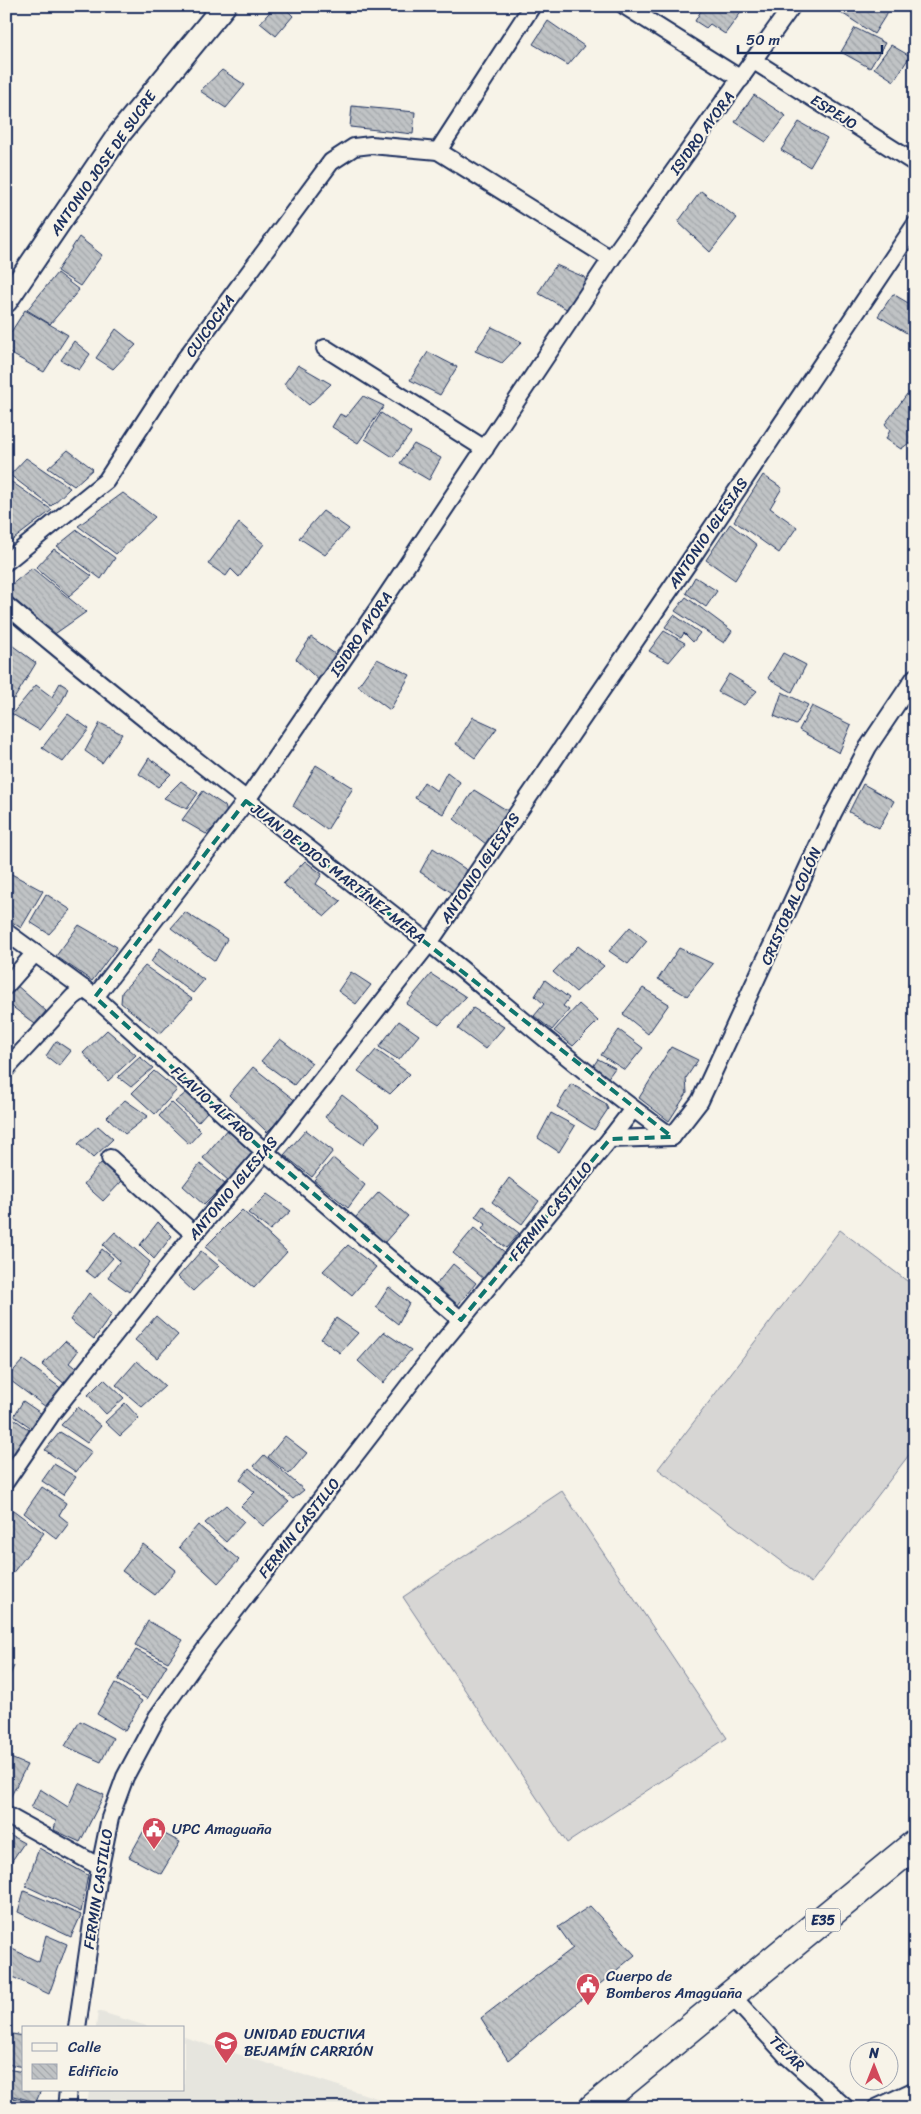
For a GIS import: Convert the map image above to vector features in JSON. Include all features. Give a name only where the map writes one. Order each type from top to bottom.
[{"type":"highway","name":"E35","points":[[593,2108],[915,1844]]},
{"type":"street","name":"ANTONIO JOSE DE SUCRE","points":[[6,301],[120,133],[224,6]]},
{"type":"street","points":[[532,6],[438,151],[610,259]]},
{"type":"street","points":[[625,6],[741,79]]},
{"type":"street","name":"ISIDRO AYORA","points":[[6,1069],[73,997],[89,993],[246,801],[485,449],[610,259],[792,6]]},
{"type":"street","name":"ESPEJO","points":[[754,61],[915,163]]},
{"type":"street","name":"CUICOCHA","points":[[6,562],[106,481],[185,359],[332,162],[354,146],[371,145],[438,151]]},
{"type":"street","name":"ANTONIO IGLESIAS","points":[[6,1481],[53,1412],[194,1234],[265,1152],[429,943],[690,561],[915,225]]},
{"type":"street","points":[[325,348],[485,449]]},
{"type":"street","name":"JUAN DE DIOS MARTÍNEZ MERA","points":[[6,605],[246,801],[429,943],[633,1109],[672,1137]]},
{"type":"street","name":"CRISTOBAL COLÓN","points":[[672,1137],[700,1101],[837,805],[868,747],[915,677]]},
{"type":"street","name":"FLAVIO ALFARO","points":[[6,932],[89,993],[265,1152],[461,1320]]},
{"type":"street","points":[[6,986],[35,953]]},
{"type":"street","name":"FERMIN CASTILLO","points":[[77,2026],[100,1867],[110,1818],[125,1777],[157,1717],[206,1648],[461,1320],[633,1109]]},
{"type":"street","points":[[610,1138],[672,1137]]},
{"type":"street","points":[[110,1158],[194,1234]]},
{"type":"street","points":[[6,1815],[100,1867]]},
{"type":"street","name":"TEJAR","points":[[731,1995],[786,2055],[846,2108]]},
{"type":"street","points":[[876,2108],[915,2090]]},
{"type":"street","points":[[66,2108],[68,2092]]},
{"type":"highlighted area","points":[[246,801],[672,1137],[610,1139],[461,1320],[265,1152],[95,997]]},
{"type":"shaded area","points":[[840,1230],[915,1287],[915,1447],[811,1583],[658,1469]]},
{"type":"shaded area","points":[[562,1491],[727,1738],[567,1843],[403,1597]]},
{"type":"shaded area","points":[[98,2011],[147,2026],[96,2026]]},
{"type":"shaded area","name":"UNIDAD EDUCTIVA BEJAMÍN CARRIÓN","points":[[185,2037],[408,2108],[87,2108],[89,2092],[185,2092]]},
{"type":"building","points":[[275,6],[283,6],[293,16],[276,36],[260,23]]},
{"type":"building","points":[[704,6],[745,7],[725,34],[710,24],[706,28],[695,21]]},
{"type":"building","points":[[839,6],[883,6],[889,10],[874,34],[837,10]]},
{"type":"building","points":[[548,21],[584,46],[568,65],[533,44]]},
{"type":"building","points":[[855,28],[885,43],[870,68],[841,52]]},
{"type":"building","points":[[891,45],[910,56],[894,81],[874,68]]},
{"type":"building","points":[[222,70],[245,85],[226,108],[200,91]]},
{"type":"building","points":[[754,95],[786,116],[766,142],[735,122]]},
{"type":"building","points":[[352,106],[415,112],[413,134],[350,127]]},
{"type":"building","points":[[799,122],[827,138],[810,167],[781,150]]},
{"type":"building","points":[[701,191],[737,218],[710,252],[678,222]]},
{"type":"building","points":[[79,237],[102,255],[80,286],[57,271]]},
{"type":"building","points":[[556,265],[584,277],[589,287],[572,312],[538,293]]},
{"type":"building","points":[[57,273],[79,290],[50,324],[27,310]]},
{"type":"building","points":[[893,294],[915,307],[915,338],[878,316]]},
{"type":"building","points":[[25,310],[68,335],[44,372],[6,351],[6,340]]},
{"type":"building","points":[[492,327],[522,342],[502,363],[475,351]]},
{"type":"building","points":[[116,329],[136,345],[113,369],[96,358]]},
{"type":"building","points":[[74,341],[90,354],[79,370],[61,360]]},
{"type":"building","points":[[428,352],[457,367],[440,395],[410,380]]},
{"type":"building","points":[[298,365],[331,384],[309,405],[284,384]]},
{"type":"building","points":[[907,394],[915,398],[915,447],[909,443],[901,449],[886,439],[890,430],[885,424]]},
{"type":"building","points":[[363,396],[384,406],[358,443],[332,427],[340,414],[346,417]]},
{"type":"building","points":[[381,413],[411,433],[393,457],[365,439]]},
{"type":"building","points":[[414,444],[441,458],[429,480],[400,463]]},
{"type":"building","points":[[68,450],[93,469],[74,486],[48,468]]},
{"type":"building","points":[[26,458],[70,488],[51,506],[10,475]]},
{"type":"building","points":[[763,475],[782,488],[770,508],[797,527],[779,553],[734,521]]},
{"type":"building","points":[[6,478],[52,510],[6,545]]},
{"type":"building","points":[[123,493],[155,517],[116,554],[78,526]]},
{"type":"building","points":[[323,511],[349,529],[325,555],[299,538]]},
{"type":"building","points":[[239,523],[264,544],[239,577],[231,569],[226,576],[208,564]]},
{"type":"building","points":[[730,524],[757,545],[735,580],[706,560]]},
{"type":"building","points":[[77,530],[115,558],[101,579],[57,546]]},
{"type":"building","points":[[54,549],[92,576],[69,596],[36,568]]},
{"type":"building","points":[[32,568],[86,612],[49,638],[6,599],[6,589]]},
{"type":"building","points":[[695,577],[717,591],[706,607],[686,593]]},
{"type":"building","points":[[686,597],[732,631],[724,643],[675,611]]},
{"type":"building","points":[[674,615],[700,633],[693,642],[684,633],[681,638],[665,627]]},
{"type":"building","points":[[664,631],[685,643],[669,662],[649,651]]},
{"type":"building","points":[[311,637],[342,659],[325,686],[296,659]]},
{"type":"building","points":[[9,643],[36,663],[14,699],[6,693],[6,646]]},
{"type":"building","points":[[783,653],[806,665],[792,692],[768,678]]},
{"type":"building","points":[[377,659],[410,675],[390,710],[358,686]]},
{"type":"building","points":[[729,674],[757,691],[744,705],[718,692]]},
{"type":"building","points":[[60,683],[68,688],[62,701],[39,730],[12,714],[36,685],[52,697]]},
{"type":"building","points":[[782,692],[808,705],[796,725],[774,716]]},
{"type":"building","points":[[812,706],[851,725],[839,753],[799,730]]},
{"type":"building","points":[[68,714],[89,729],[63,762],[42,748]]},
{"type":"building","points":[[473,717],[497,728],[475,758],[456,744]]},
{"type":"building","points":[[100,723],[122,734],[102,763],[85,751]]},
{"type":"building","points":[[149,758],[171,774],[158,787],[139,774]]},
{"type":"building","points":[[316,765],[353,788],[327,830],[293,806]]},
{"type":"building","points":[[447,772],[460,782],[443,814],[415,798],[424,782],[437,791]]},
{"type":"building","points":[[181,781],[198,793],[187,809],[164,798]]},
{"type":"building","points":[[863,784],[894,801],[879,828],[849,812]]},
{"type":"building","points":[[474,790],[513,814],[486,844],[454,819]]},
{"type":"building","points":[[203,791],[225,806],[228,816],[206,834],[182,820]]},
{"type":"building","points":[[433,848],[470,872],[454,894],[420,872]]},
{"type":"building","points":[[305,861],[322,874],[316,884],[341,901],[325,916],[283,884]]},
{"type":"building","points":[[6,871],[43,891],[21,928],[6,918],[8,906]]},
{"type":"building","points":[[46,894],[71,910],[49,934],[30,922]]},
{"type":"building","points":[[185,912],[227,939],[215,961],[171,928]]},
{"type":"building","points":[[79,925],[117,947],[92,981],[56,956]]},
{"type":"building","points":[[630,927],[647,941],[628,964],[609,951]]},
{"type":"building","points":[[578,946],[604,966],[576,992],[553,972]]},
{"type":"building","points":[[160,948],[204,980],[193,993],[151,962]]},
{"type":"building","points":[[679,948],[713,964],[687,996],[658,979]]},
{"type":"building","points":[[145,966],[192,999],[160,1034],[121,1003],[122,992]]},
{"type":"building","points":[[351,972],[371,985],[356,1004],[338,991]]},
{"type":"building","points":[[431,974],[466,997],[439,1025],[406,1004]]},
{"type":"building","points":[[545,980],[569,998],[563,1006],[569,1010],[552,1030],[534,1016],[544,1004],[535,996]]},
{"type":"building","points":[[15,984],[46,1011],[35,1024],[6,1002],[6,993]]},
{"type":"building","points":[[643,988],[669,1004],[648,1034],[623,1014]]},
{"type":"building","points":[[579,1004],[598,1021],[573,1046],[554,1031]]},
{"type":"building","points":[[473,1008],[504,1027],[485,1049],[458,1029]]},
{"type":"building","points":[[399,1021],[419,1035],[399,1060],[379,1047]]},
{"type":"building","points":[[107,1030],[136,1055],[108,1081],[83,1053]]},
{"type":"building","points":[[619,1030],[643,1048],[625,1070],[601,1055]]},
{"type":"building","points":[[280,1039],[312,1063],[294,1085],[261,1061]]},
{"type":"building","points":[[56,1041],[71,1051],[59,1066],[46,1056]]},
{"type":"building","points":[[671,1047],[698,1060],[686,1078],[687,1093],[669,1121],[639,1098]]},
{"type":"building","points":[[376,1050],[410,1074],[390,1094],[358,1071]]},
{"type":"building","points":[[140,1057],[153,1068],[131,1087],[118,1077]]},
{"type":"building","points":[[598,1059],[615,1068],[607,1079],[592,1068]]},
{"type":"building","points":[[253,1067],[297,1102],[267,1132],[229,1095]]},
{"type":"building","points":[[154,1071],[177,1090],[155,1114],[132,1093]]},
{"type":"building","points":[[571,1084],[605,1103],[608,1109],[594,1130],[557,1107]]},
{"type":"building","points":[[187,1092],[207,1112],[198,1122],[175,1102]]},
{"type":"building","points":[[342,1095],[380,1125],[363,1144],[325,1117]]},
{"type":"building","points":[[125,1100],[148,1116],[125,1134],[107,1117]]},
{"type":"building","points":[[171,1102],[201,1131],[189,1144],[159,1116]]},
{"type":"building","points":[[551,1113],[575,1126],[559,1152],[538,1138]]},
{"type":"building","points":[[98,1126],[113,1139],[93,1158],[78,1144]]},
{"type":"building","points":[[228,1128],[254,1151],[229,1181],[203,1158]]},
{"type":"building","points":[[306,1130],[333,1151],[312,1177],[284,1155]]},
{"type":"building","points":[[333,1158],[365,1185],[348,1208],[314,1180]]},
{"type":"building","points":[[101,1163],[123,1180],[103,1201],[84,1184]]},
{"type":"building","points":[[200,1164],[225,1184],[204,1205],[183,1186]]},
{"type":"building","points":[[509,1178],[539,1201],[522,1224],[492,1202]]},
{"type":"building","points":[[379,1192],[408,1216],[384,1243],[355,1218]]},
{"type":"building","points":[[267,1194],[291,1211],[270,1230],[248,1213]]},
{"type":"building","points":[[483,1206],[519,1233],[506,1248],[482,1229],[486,1224],[475,1217]]},
{"type":"building","points":[[242,1210],[287,1252],[254,1288],[205,1247]]},
{"type":"building","points":[[158,1222],[172,1236],[154,1259],[140,1245]]},
{"type":"building","points":[[474,1228],[506,1253],[484,1279],[453,1253]]},
{"type":"building","points":[[115,1232],[150,1262],[129,1292],[108,1277],[120,1261],[103,1245]]},
{"type":"building","points":[[348,1245],[376,1267],[352,1295],[323,1271]]},
{"type":"building","points":[[102,1249],[113,1258],[95,1278],[86,1271]]},
{"type":"building","points":[[201,1251],[219,1266],[193,1291],[178,1277]]},
{"type":"building","points":[[453,1264],[476,1283],[457,1306],[434,1287]]},
{"type":"building","points":[[389,1287],[409,1303],[398,1324],[376,1307]]},
{"type":"building","points":[[89,1293],[112,1314],[94,1339],[70,1320]]},
{"type":"building","points":[[156,1316],[178,1335],[157,1358],[135,1340]]},
{"type":"building","points":[[336,1318],[358,1333],[340,1353],[321,1339]]},
{"type":"building","points":[[384,1332],[411,1350],[383,1383],[358,1361]]},
{"type":"building","points":[[65,1341],[78,1351],[69,1363],[79,1371],[66,1385],[42,1365]]},
{"type":"building","points":[[23,1360],[62,1389],[46,1407],[7,1378]]},
{"type":"building","points":[[137,1361],[165,1386],[142,1407],[116,1385]]},
{"type":"building","points":[[104,1379],[124,1398],[106,1414],[88,1395]]},
{"type":"building","points":[[23,1401],[42,1414],[33,1429],[14,1416]]},
{"type":"building","points":[[125,1403],[139,1418],[120,1436],[105,1422]]},
{"type":"building","points":[[78,1407],[101,1426],[87,1443],[61,1425]]},
{"type":"building","points":[[6,1413],[32,1432],[8,1460],[6,1459]]},
{"type":"building","points":[[60,1432],[92,1452],[76,1472],[45,1450]]},
{"type":"building","points":[[285,1436],[307,1453],[289,1474],[268,1457]]},
{"type":"building","points":[[264,1455],[304,1490],[293,1499],[254,1466]]},
{"type":"building","points":[[54,1464],[76,1477],[63,1495],[42,1481]]},
{"type":"building","points":[[249,1468],[289,1502],[263,1526],[241,1506],[255,1492],[240,1480]]},
{"type":"building","points":[[42,1487],[66,1503],[59,1515],[69,1523],[57,1539],[24,1513]]},
{"type":"building","points":[[226,1505],[244,1522],[226,1542],[205,1523]]},
{"type":"building","points":[[13,1510],[44,1533],[11,1575],[6,1572],[6,1519]]},
{"type":"building","points":[[198,1525],[239,1560],[218,1583],[179,1547]]},
{"type":"building","points":[[143,1544],[176,1570],[155,1595],[122,1571]]},
{"type":"building","points":[[148,1621],[183,1640],[168,1662],[135,1645]]},
{"type":"building","points":[[136,1650],[167,1665],[147,1699],[118,1680]]},
{"type":"building","points":[[6,1663],[14,1666],[6,1684]]},
{"type":"building","points":[[115,1683],[142,1701],[125,1731],[97,1714]]},
{"type":"building","points":[[80,1721],[113,1738],[101,1762],[65,1746]]},
{"type":"building","points":[[6,1756],[27,1765],[10,1798],[6,1796]]},
{"type":"building","points":[[79,1783],[104,1795],[80,1842],[54,1830],[56,1821],[31,1808],[40,1789],[68,1807]]},
{"type":"building","name":"UPC Amaguaña","points":[[147,1825],[180,1842],[161,1874],[129,1857]]},
{"type":"building","points":[[6,1833],[24,1843],[7,1868],[6,1867]]},
{"type":"building","points":[[39,1848],[88,1875],[81,1912],[26,1886]]},
{"type":"building","points":[[24,1891],[81,1915],[71,1937],[18,1912]]},
{"type":"building","points":[[590,1906],[635,1955],[508,2060],[481,2018],[573,1948],[558,1927]]},
{"type":"building","points":[[46,1935],[67,1944],[49,1994],[6,1974],[6,1946],[39,1962]]},
{"type":"building","points":[[6,2033],[22,2036],[22,2067],[6,2064]]},
{"type":"building","points":[[6,2069],[22,2072],[22,2092],[40,2092],[36,2102],[6,2094]]},
{"type":"building","points":[[6,2096],[45,2106],[45,2108],[6,2108]]},
{"type":"place","name":"UPC Amaguaña","points":[[154,1850]]},
{"type":"place","name":"Cuerpo de Bomberos Amaguaña","points":[[588,2006]]},
{"type":"place","name":"UNIDAD EDUCTIVA BEJAMÍN CARRIÓN","points":[[226,2064]]}]
